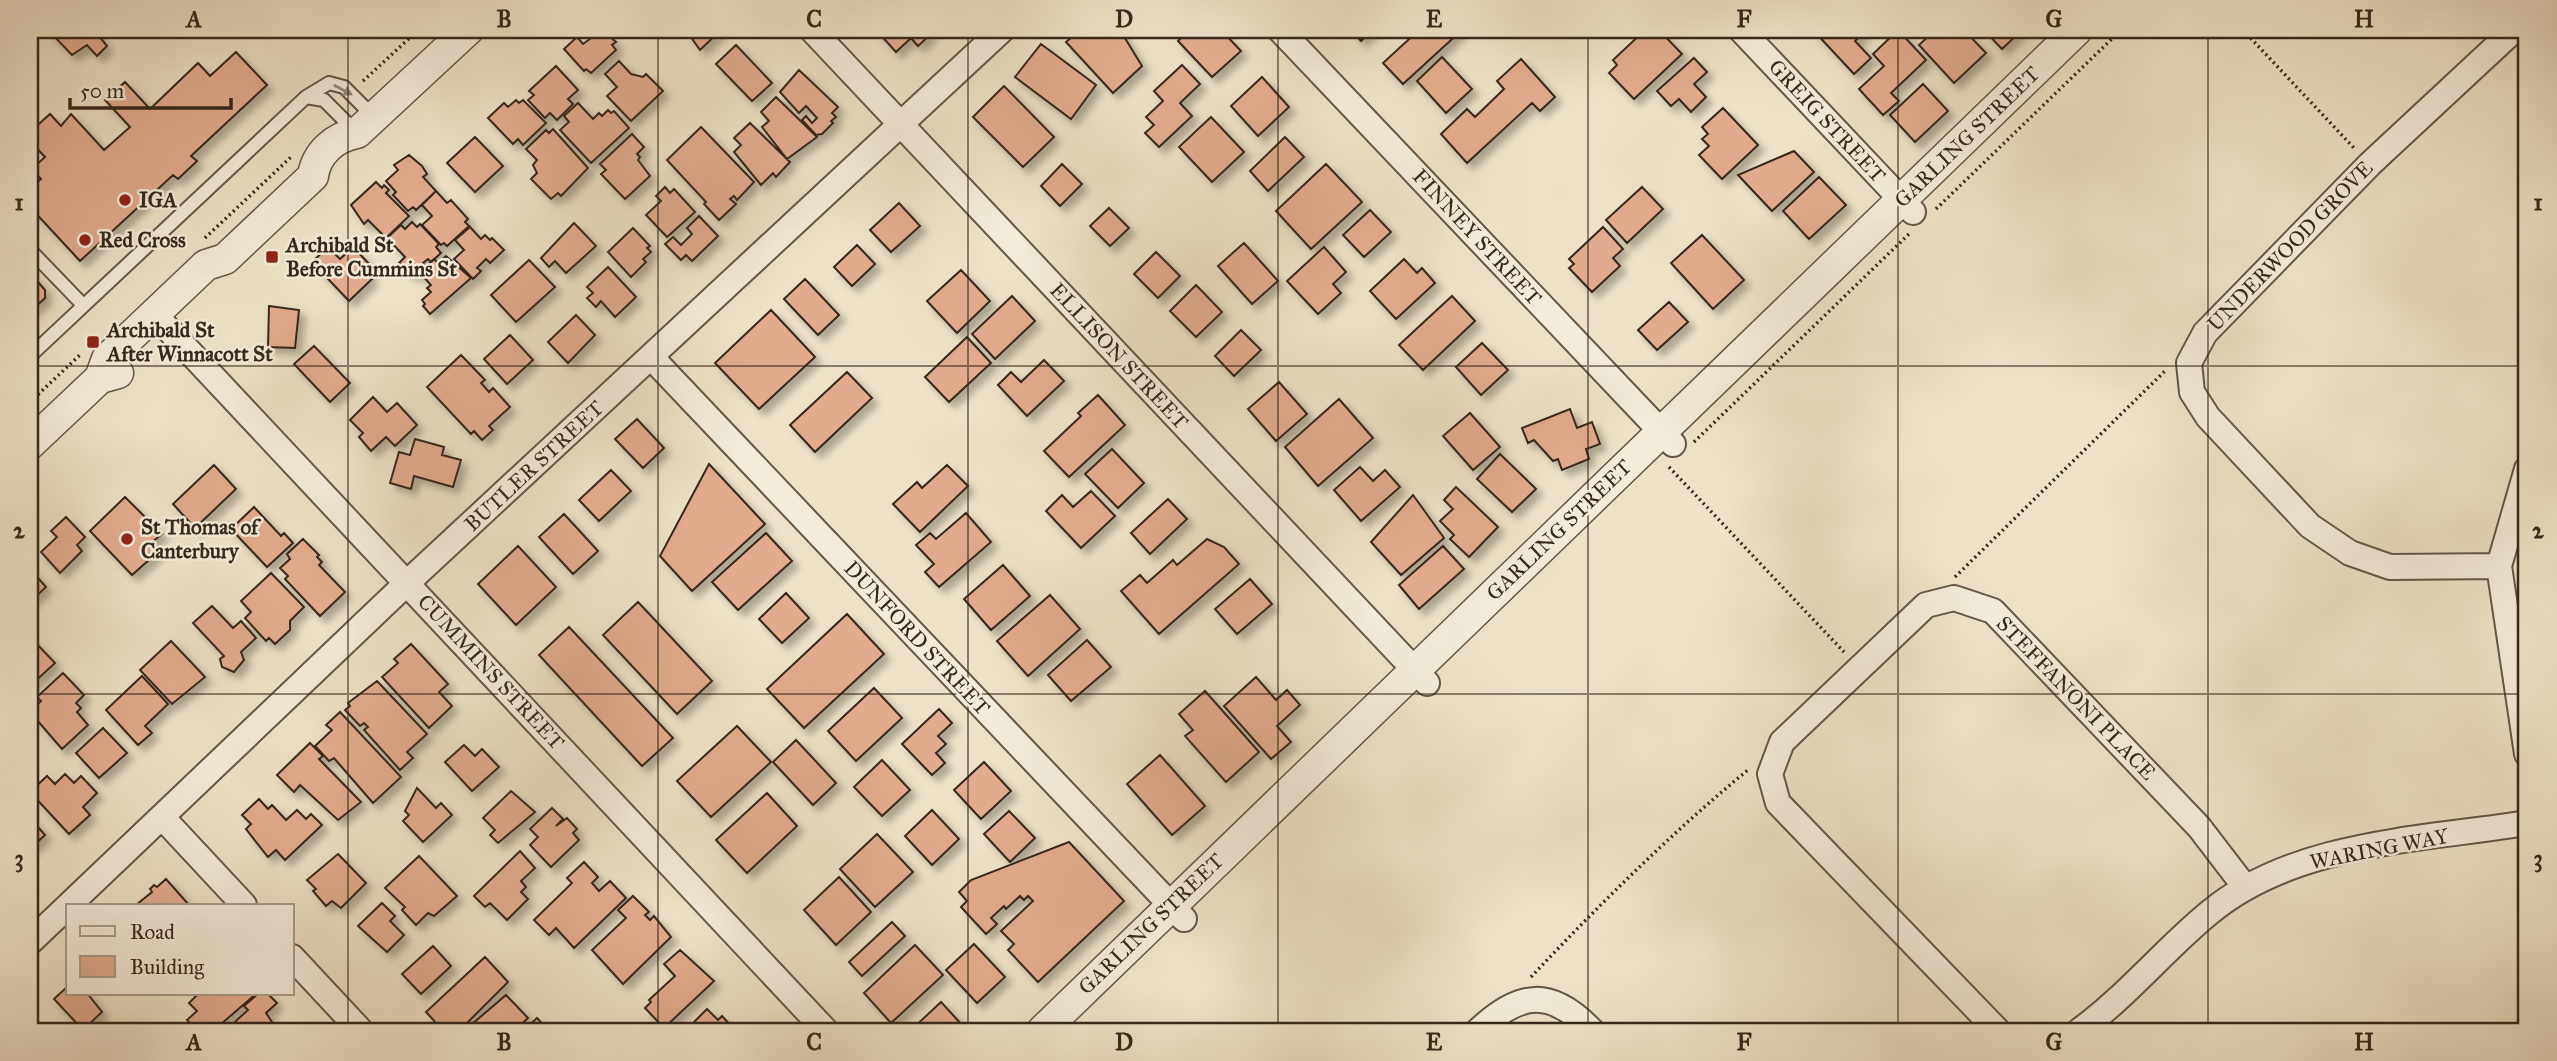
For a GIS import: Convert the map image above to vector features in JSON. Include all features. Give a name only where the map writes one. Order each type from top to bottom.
[{"type":"street","name":"ELLISON STREET","points":[[812,30],[1420,676]]},
{"type":"street","name":"BUTLER STREET","points":[[69,904],[408,582],[1002,30]]},
{"type":"street","name":"FINNEY STREET","points":[[1280,30],[1675,445]]},
{"type":"street","name":"GREIG STREET","points":[[1741,30],[1916,213]]},
{"type":"street","name":"GARLING STREET","points":[[1916,213],[2077,30]]},
{"type":"street","name":"GARLING STREET","points":[[1042,1031],[1177,912],[1420,676],[1675,445],[2101,30]]},
{"type":"street","name":"UNDERWOOD GROVE","points":[[2498,566],[2390,567],[2350,553],[2310,526],[2208,417],[2192,392],[2189,363],[2204,333],[2370,164],[2514,30]]},
{"type":"street","points":[[30,444],[100,378],[107,359],[161,321],[206,265],[226,259],[313,176],[315,160],[342,135],[365,125],[462,32]]},
{"type":"street","name":"CUMMINS STREET","points":[[161,321],[826,1031]]},
{"type":"street","name":"DUNFORD STREET","points":[[651,357],[1177,912]]},
{"type":"street","points":[[2527,468],[2498,566],[2523,692],[2527,754]]},
{"type":"street","name":"STEFFANONI PLACE","points":[[1926,605],[1954,598],[1993,611],[2199,827],[2245,887]]},
{"type":"street","points":[[1926,605],[1782,742],[1760,771],[1778,803],[1998,1031]]},
{"type":"street","points":[[162,817],[243,904]]},
{"type":"street","name":"WARING WAY","points":[[2079,1031],[2210,912],[2245,887],[2273,872],[2335,853],[2527,823]]},
{"type":"street","name":"BUTLER STREET","points":[[30,942],[66,907]]},
{"type":"street","name":"GARLING STREET","points":[[1069,1031],[1177,912]]},
{"type":"street","points":[[294,959],[361,1031]]},
{"type":"street","points":[[1478,1031],[1499,1012],[1534,998],[1567,1007],[1592,1031]]},
{"type":"lane","points":[[30,356],[306,97],[329,83],[344,87],[365,125]]},
{"type":"lane","points":[[306,97],[324,100],[365,125]]},
{"type":"lane","points":[[30,250],[83,305]]},
{"type":"path","points":[[1860,669],[1669,467],[1675,445],[1916,213],[2121,30]]},
{"type":"path","points":[[2243,30],[2370,164]]},
{"type":"path","points":[[361,83],[415,33]]},
{"type":"path","points":[[1926,605],[2175,362]]},
{"type":"path","points":[[1527,981],[1593,913],[1717,795],[1760,771]]},
{"type":"building","points":[[48,30],[100,30],[98,35],[107,46],[97,56],[87,45],[72,55]]},
{"type":"building","points":[[602,30],[616,42],[612,45],[616,50],[591,73],[586,69],[584,71],[564,49],[577,37],[583,44]]},
{"type":"building","points":[[686,30],[721,30],[700,50]]},
{"type":"building","points":[[876,30],[927,30],[931,34],[918,46],[911,38],[896,52]]},
{"type":"building","points":[[1080,30],[1120,30],[1142,66],[1113,93],[1066,42]]},
{"type":"building","points":[[1190,30],[1221,30],[1241,51],[1212,77],[1178,41]]},
{"type":"building","points":[[1351,30],[1373,30],[1361,41]]},
{"type":"building","points":[[1419,30],[1462,30],[1403,84],[1383,63]]},
{"type":"building","points":[[1645,30],[1659,30],[1682,54],[1634,99],[1609,73],[1617,65],[1613,60]]},
{"type":"building","points":[[1813,30],[1866,30],[1855,41],[1871,58],[1854,74]]},
{"type":"building","points":[[1898,30],[1926,60],[1891,93],[1899,101],[1883,115],[1859,89],[1884,66],[1873,54]]},
{"type":"building","points":[[1935,30],[1964,30],[1986,53],[1954,83],[1919,45]]},
{"type":"building","points":[[1984,30],[2022,30],[2002,49]]},
{"type":"building","points":[[1041,44],[1096,85],[1071,119],[1015,77]]},
{"type":"building","points":[[736,45],[772,83],[752,101],[716,64]]},
{"type":"building","points":[[236,52],[267,85],[191,156],[197,161],[178,179],[173,175],[80,261],[30,207],[30,189],[41,179],[32,169],[45,157],[30,141],[30,132],[50,114],[61,126],[71,114],[104,150],[130,127],[105,100],[125,82],[150,109],[198,63],[210,76]]},
{"type":"building","points":[[1442,57],[1472,89],[1446,113],[1417,81]]},
{"type":"building","points":[[1694,58],[1707,72],[1694,84],[1706,97],[1691,112],[1679,99],[1671,106],[1657,91]]},
{"type":"building","points":[[1521,59],[1555,97],[1540,111],[1532,103],[1467,163],[1441,134],[1467,109],[1475,117],[1504,89],[1497,81]]},
{"type":"building","points":[[619,61],[631,74],[643,77],[646,74],[663,91],[631,121],[607,96],[617,87],[605,74]]},
{"type":"building","points":[[1182,65],[1200,84],[1180,103],[1192,116],[1159,147],[1145,133],[1154,125],[1146,117],[1163,101],[1154,91]]},
{"type":"building","points":[[556,66],[578,90],[568,99],[573,104],[557,120],[550,113],[545,118],[528,100],[534,95],[529,91]]},
{"type":"building","points":[[799,70],[838,107],[832,113],[836,117],[831,121],[833,123],[822,134],[816,135],[802,120],[806,116],[812,123],[817,118],[806,106],[799,113],[780,92]]},
{"type":"building","points":[[1262,77],[1289,107],[1258,136],[1231,106]]},
{"type":"building","points":[[1923,84],[1948,111],[1915,142],[1890,115]]},
{"type":"building","points":[[1004,86],[1054,137],[1023,167],[973,117]]},
{"type":"building","points":[[776,97],[817,137],[787,159],[762,127],[769,121],[761,112]]},
{"type":"building","points":[[516,100],[519,103],[523,100],[546,123],[523,145],[518,139],[513,144],[488,118],[504,103],[508,107]]},
{"type":"building","points":[[578,103],[593,119],[599,113],[602,116],[608,110],[611,113],[614,111],[629,128],[591,163],[560,130],[569,122],[564,116]]},
{"type":"building","points":[[1723,108],[1758,145],[1722,179],[1699,155],[1709,146],[1702,139],[1708,134],[1702,127]]},
{"type":"building","points":[[1211,117],[1244,152],[1212,182],[1179,147]]},
{"type":"building","points":[[750,123],[790,162],[776,177],[773,173],[761,185],[734,152],[741,145],[734,138]]},
{"type":"building","points":[[701,127],[754,182],[737,200],[734,196],[730,199],[736,204],[719,220],[667,160]]},
{"type":"building","points":[[553,129],[588,168],[561,196],[558,193],[551,199],[531,179],[537,173],[533,165],[537,160],[526,149],[546,130],[549,133]]},
{"type":"building","points":[[632,134],[644,147],[637,154],[640,157],[638,160],[650,176],[625,199],[601,174],[606,170],[600,164]]},
{"type":"building","points":[[475,137],[503,166],[475,192],[447,163]]},
{"type":"building","points":[[1285,137],[1304,157],[1268,191],[1250,171]]},
{"type":"building","points":[[1794,151],[1814,172],[1772,211],[1738,175]]},
{"type":"building","points":[[409,155],[422,166],[427,174],[423,177],[436,191],[416,210],[413,207],[408,211],[393,195],[396,192],[386,181],[398,170],[394,165]]},
{"type":"building","points":[[1062,164],[1082,184],[1060,206],[1041,186]]},
{"type":"building","points":[[1326,164],[1362,202],[1311,249],[1276,211]]},
{"type":"building","points":[[1819,177],[1846,205],[1809,239],[1783,211]]},
{"type":"building","points":[[376,182],[389,190],[386,193],[409,216],[386,238],[368,220],[364,224],[351,205]]},
{"type":"building","points":[[665,187],[670,193],[674,189],[695,212],[667,237],[646,215],[661,201],[656,196]]},
{"type":"building","points":[[1642,187],[1663,209],[1627,243],[1606,220]]},
{"type":"building","points":[[436,191],[447,203],[451,200],[468,219],[465,222],[469,226],[447,246],[444,243],[441,245],[422,225],[432,216],[422,205]]},
{"type":"building","points":[[899,203],[920,226],[891,252],[870,230]]},
{"type":"building","points":[[1109,208],[1129,228],[1110,246],[1090,226]]},
{"type":"building","points":[[1370,210],[1391,232],[1364,257],[1343,235]]},
{"type":"building","points":[[699,216],[718,236],[692,261],[686,255],[681,260],[665,244],[673,237],[681,245],[692,234],[687,228]]},
{"type":"building","points":[[412,222],[417,227],[420,224],[439,244],[436,247],[441,253],[431,262],[428,259],[423,263],[426,267],[417,275],[414,272],[411,275],[399,263],[405,257],[387,238],[401,225],[405,229]]},
{"type":"building","points":[[574,223],[596,246],[566,273],[555,261],[549,267],[541,258]]},
{"type":"building","points":[[470,227],[481,239],[485,235],[490,240],[492,238],[504,250],[490,263],[486,259],[477,268],[481,271],[473,279],[454,259],[464,250],[455,240]]},
{"type":"building","points":[[1603,227],[1623,249],[1613,258],[1620,266],[1592,292],[1569,268],[1574,264],[1569,259]]},
{"type":"building","points":[[633,228],[650,246],[647,248],[651,252],[643,259],[646,262],[631,277],[608,252]]},
{"type":"building","points":[[1702,235],[1744,280],[1713,309],[1671,263]]},
{"type":"building","points":[[1244,243],[1278,281],[1252,304],[1218,266]]},
{"type":"building","points":[[857,245],[875,264],[852,286],[834,267]]},
{"type":"building","points":[[328,247],[340,259],[353,247],[373,268],[366,273],[372,279],[349,301],[312,262]]},
{"type":"building","points":[[1324,247],[1346,272],[1333,284],[1341,293],[1318,314],[1287,281]]},
{"type":"building","points":[[1156,252],[1180,276],[1158,298],[1134,274]]},
{"type":"building","points":[[446,256],[471,278],[430,314],[423,306],[425,304],[422,300],[431,292],[427,288],[431,285],[420,273],[434,259],[438,263]]},
{"type":"building","points":[[1404,259],[1417,273],[1422,268],[1435,283],[1396,319],[1370,291]]},
{"type":"building","points":[[529,260],[555,287],[516,322],[491,295]]},
{"type":"building","points":[[608,267],[636,297],[615,317],[601,301],[596,307],[587,298],[593,293],[587,287]]},
{"type":"building","points":[[961,270],[990,301],[957,333],[927,301]]},
{"type":"building","points":[[30,273],[45,290],[45,298],[30,312]]},
{"type":"building","points":[[805,279],[839,315],[818,335],[784,299]]},
{"type":"building","points":[[1196,285],[1222,312],[1196,337],[1170,311]]},
{"type":"building","points":[[1012,296],[1035,321],[995,359],[972,334]]},
{"type":"building","points":[[1452,296],[1475,321],[1423,370],[1399,345]]},
{"type":"building","points":[[1669,302],[1688,322],[1657,350],[1638,330]]},
{"type":"building","points":[[269,306],[299,310],[295,348],[268,347]]},
{"type":"building","points":[[771,310],[815,357],[759,409],[715,363]]},
{"type":"building","points":[[576,315],[595,335],[568,363],[548,342]]},
{"type":"building","points":[[1241,330],[1261,350],[1234,376],[1215,356]]},
{"type":"building","points":[[510,335],[533,360],[507,384],[484,359]]},
{"type":"building","points":[[967,337],[991,363],[949,402],[925,377]]},
{"type":"building","points":[[1482,343],[1508,370],[1481,395],[1456,367]]},
{"type":"building","points":[[314,346],[350,383],[330,402],[294,364]]},
{"type":"building","points":[[461,355],[485,380],[481,383],[489,392],[493,388],[510,407],[489,426],[493,430],[482,440],[474,431],[471,434],[427,387]]},
{"type":"building","points":[[1044,360],[1064,381],[1027,416],[998,385],[1011,372],[1021,382]]},
{"type":"building","points":[[847,372],[872,398],[815,452],[790,425]]},
{"type":"building","points":[[1279,382],[1307,414],[1276,441],[1248,409]]},
{"type":"building","points":[[1098,395],[1125,425],[1069,477],[1044,451],[1081,416],[1078,413]]},
{"type":"building","points":[[373,397],[387,412],[397,403],[417,425],[395,446],[386,437],[371,451],[359,437],[363,433],[350,420]]},
{"type":"building","points":[[1339,399],[1373,438],[1318,486],[1285,447]]},
{"type":"building","points":[[1570,409],[1577,428],[1592,422],[1600,444],[1586,449],[1589,459],[1562,470],[1558,459],[1553,461],[1534,440],[1528,443],[1522,428]]},
{"type":"building","points":[[1470,413],[1500,447],[1473,470],[1443,436]]},
{"type":"building","points":[[637,419],[664,448],[643,468],[615,439]]},
{"type":"building","points":[[415,439],[444,447],[442,455],[461,460],[453,487],[414,476],[411,489],[390,483],[399,452],[410,455]]},
{"type":"building","points":[[1112,449],[1144,483],[1118,508],[1085,474]]},
{"type":"building","points":[[1500,454],[1536,489],[1512,512],[1477,479]]},
{"type":"building","points":[[709,464],[765,524],[692,591],[660,556]]},
{"type":"building","points":[[214,465],[236,489],[195,528],[173,504]]},
{"type":"building","points":[[947,465],[968,486],[920,532],[893,504],[917,482],[922,488]]},
{"type":"building","points":[[1360,467],[1373,481],[1385,470],[1400,487],[1361,521],[1334,490]]},
{"type":"building","points":[[611,470],[631,491],[599,521],[579,500]]},
{"type":"building","points":[[1456,487],[1498,527],[1469,557],[1450,539],[1454,535],[1440,521],[1453,509],[1444,500]]},
{"type":"building","points":[[1091,491],[1115,516],[1081,548],[1046,511],[1062,495],[1073,507]]},
{"type":"building","points":[[1413,495],[1444,538],[1401,575],[1371,542]]},
{"type":"building","name":"St Thomas of Canterbury","points":[[125,497],[162,534],[151,543],[159,551],[132,575],[90,531]]},
{"type":"building","points":[[1168,499],[1187,519],[1150,554],[1131,533]]},
{"type":"building","points":[[254,507],[281,536],[284,533],[293,543],[267,567],[231,529]]},
{"type":"building","points":[[966,513],[991,542],[939,587],[925,572],[934,564],[916,545],[930,533],[936,539]]},
{"type":"building","points":[[564,514],[598,551],[573,574],[539,537]]},
{"type":"building","points":[[66,517],[85,537],[77,545],[82,551],[60,573],[41,552],[57,537],[51,531]]},
{"type":"building","points":[[766,533],[792,561],[738,610],[712,582]]},
{"type":"building","points":[[303,539],[319,555],[317,557],[322,562],[319,565],[345,592],[320,616],[285,579],[288,576],[280,568],[290,559],[287,554]]},
{"type":"building","points":[[1207,539],[1224,547],[1239,564],[1159,634],[1121,591],[1140,575],[1147,583],[1173,560],[1177,565]]},
{"type":"building","points":[[518,546],[556,587],[516,625],[478,584]]},
{"type":"building","points":[[1443,546],[1464,569],[1419,609],[1399,585]]},
{"type":"building","points":[[1003,565],[1030,596],[991,630],[964,599]]},
{"type":"building","points":[[30,569],[46,587],[30,602]]},
{"type":"building","points":[[271,573],[304,607],[290,621],[290,630],[275,644],[269,638],[266,641],[245,618],[251,612],[241,601]]},
{"type":"building","points":[[1250,579],[1272,604],[1237,634],[1215,609]]},
{"type":"building","points":[[786,593],[809,618],[782,643],[759,619]]},
{"type":"building","points":[[1050,595],[1080,629],[1028,676],[997,641]]},
{"type":"building","points":[[638,602],[712,681],[677,714],[603,635]]},
{"type":"building","points":[[212,606],[233,628],[241,621],[256,638],[241,652],[244,660],[234,672],[222,667],[220,659],[224,656],[193,623]]},
{"type":"building","points":[[847,614],[884,654],[804,728],[767,689]]},
{"type":"building","points":[[569,627],[673,738],[642,766],[539,655]]},
{"type":"building","points":[[30,639],[55,663],[30,686]]},
{"type":"building","points":[[1087,640],[1111,667],[1071,701],[1048,675]]},
{"type":"building","points":[[171,641],[205,677],[172,704],[140,670]]},
{"type":"building","points":[[411,644],[448,684],[439,692],[452,706],[429,728],[382,677],[398,663],[394,659]]},
{"type":"building","points":[[63,673],[84,695],[76,703],[81,708],[77,712],[88,725],[62,749],[30,712],[41,701],[37,697]]},
{"type":"building","points":[[142,676],[168,704],[145,726],[152,733],[138,745],[106,710]]},
{"type":"building","points":[[1256,677],[1276,700],[1287,690],[1300,705],[1277,726],[1291,742],[1271,759],[1224,706]]},
{"type":"building","points":[[377,681],[427,734],[407,752],[413,758],[400,770],[364,730],[368,727],[364,723],[360,726],[345,710],[350,706],[348,703]]},
{"type":"building","points":[[874,688],[902,718],[856,761],[828,731]]},
{"type":"building","points":[[1205,691],[1259,752],[1226,782],[1185,736],[1193,730],[1179,714]]},
{"type":"building","points":[[939,709],[952,723],[938,736],[946,744],[936,753],[945,763],[932,775],[902,744]]},
{"type":"building","points":[[340,712],[401,777],[373,803],[334,758],[329,761],[315,746],[332,730],[326,725]]},
{"type":"building","points":[[737,726],[771,762],[711,817],[677,781]]},
{"type":"building","points":[[103,728],[127,753],[99,778],[76,753]]},
{"type":"building","points":[[796,740],[836,783],[813,805],[773,762]]},
{"type":"building","points":[[310,743],[323,756],[319,759],[361,802],[338,820],[300,785],[294,792],[277,775]]},
{"type":"building","points":[[464,745],[475,756],[482,749],[499,767],[472,791],[445,762]]},
{"type":"building","points":[[1160,755],[1205,806],[1172,835],[1127,784]]},
{"type":"building","points":[[882,760],[910,790],[882,816],[854,787]]},
{"type":"building","points":[[984,762],[1011,791],[981,819],[954,790]]},
{"type":"building","points":[[65,774],[74,783],[81,776],[97,793],[83,807],[90,815],[69,834],[30,792],[47,776],[55,784]]},
{"type":"building","points":[[417,788],[436,808],[441,803],[452,815],[423,842],[403,821],[409,815],[405,811]]},
{"type":"building","points":[[511,791],[535,812],[498,843],[490,835],[495,830],[483,818]]},
{"type":"building","points":[[767,793],[797,826],[747,873],[716,840]]},
{"type":"building","points":[[259,799],[268,809],[272,805],[286,820],[297,810],[306,819],[311,814],[322,825],[285,860],[276,850],[268,857],[246,829],[251,824],[242,815]]},
{"type":"building","points":[[552,808],[563,819],[556,826],[567,818],[577,829],[573,833],[579,840],[551,867],[530,845],[538,837],[530,829]]},
{"type":"building","points":[[932,810],[959,839],[932,865],[905,836]]},
{"type":"building","points":[[1009,811],[1035,838],[1010,862],[984,834]]},
{"type":"building","points":[[30,818],[45,835],[30,849]]},
{"type":"building","points":[[877,834],[913,872],[875,907],[840,869]]},
{"type":"building","points":[[1069,842],[1124,901],[1038,982],[1008,950],[1014,944],[1001,931],[1033,901],[1028,896],[1024,900],[1020,896],[1006,909],[1004,906],[991,918],[997,924],[986,934],[961,907],[967,901],[959,892],[971,880]]},
{"type":"building","points":[[520,851],[535,868],[521,881],[526,887],[521,892],[528,899],[507,920],[490,903],[485,907],[474,896]]},
{"type":"building","points":[[338,854],[366,883],[341,908],[332,901],[326,906],[307,880]]},
{"type":"building","points":[[419,856],[457,896],[434,916],[428,913],[416,925],[402,910],[405,907],[385,888]]},
{"type":"building","points":[[584,862],[598,877],[592,883],[599,891],[610,881],[626,898],[574,948],[556,928],[549,935],[534,920],[572,883],[567,878]]},
{"type":"building","points":[[839,877],[871,912],[836,945],[804,910]]},
{"type":"building","points":[[166,879],[188,904],[137,904],[152,892],[150,889],[154,885],[157,887]]},
{"type":"building","points":[[633,896],[649,912],[645,915],[650,920],[654,916],[671,937],[623,984],[592,950],[626,918],[618,910]]},
{"type":"building","points":[[382,903],[395,916],[390,921],[404,935],[387,952],[358,926]]},
{"type":"building","points":[[892,922],[905,936],[862,976],[849,962]]},
{"type":"building","points":[[974,944],[1005,977],[977,1003],[946,970]]},
{"type":"building","points":[[915,945],[943,975],[891,1023],[864,993]]},
{"type":"building","points":[[433,946],[451,966],[421,994],[402,974]]},
{"type":"building","points":[[680,950],[714,981],[664,1028],[645,1008],[651,1002],[649,1000],[675,976],[664,964]]},
{"type":"building","points":[[485,957],[508,982],[459,1031],[438,1031],[435,1028],[438,1025],[426,1012]]},
{"type":"building","points":[[66,988],[66,995],[89,995],[102,1012],[83,1030],[54,999]]},
{"type":"building","points":[[197,995],[255,995],[213,1031],[188,1031],[193,1026],[187,1020],[197,1011],[189,1003]]},
{"type":"building","points":[[257,995],[269,995],[277,1003],[266,1013],[276,1028],[273,1031],[225,1031],[248,1010],[244,1006]]},
{"type":"building","points":[[506,995],[528,1018],[514,1031],[464,1031]]},
{"type":"building","points":[[941,1002],[963,1026],[958,1031],[910,1031]]},
{"type":"building","points":[[707,1009],[718,1020],[722,1016],[734,1029],[702,1031],[694,1022]]},
{"type":"building","points":[[537,1018],[549,1031],[523,1031]]},
{"type":"place","name":"IGA","points":[[125,200]]},
{"type":"place","name":"Red Cross","points":[[85,240]]},
{"type":"place","name":"Archibald St Before Cummins St","points":[[272,257]]},
{"type":"place","name":"Archibald St After Winnacott St","points":[[93,342]]},
{"type":"place","name":"St Thomas of Canterbury","points":[[127,539]]}]
